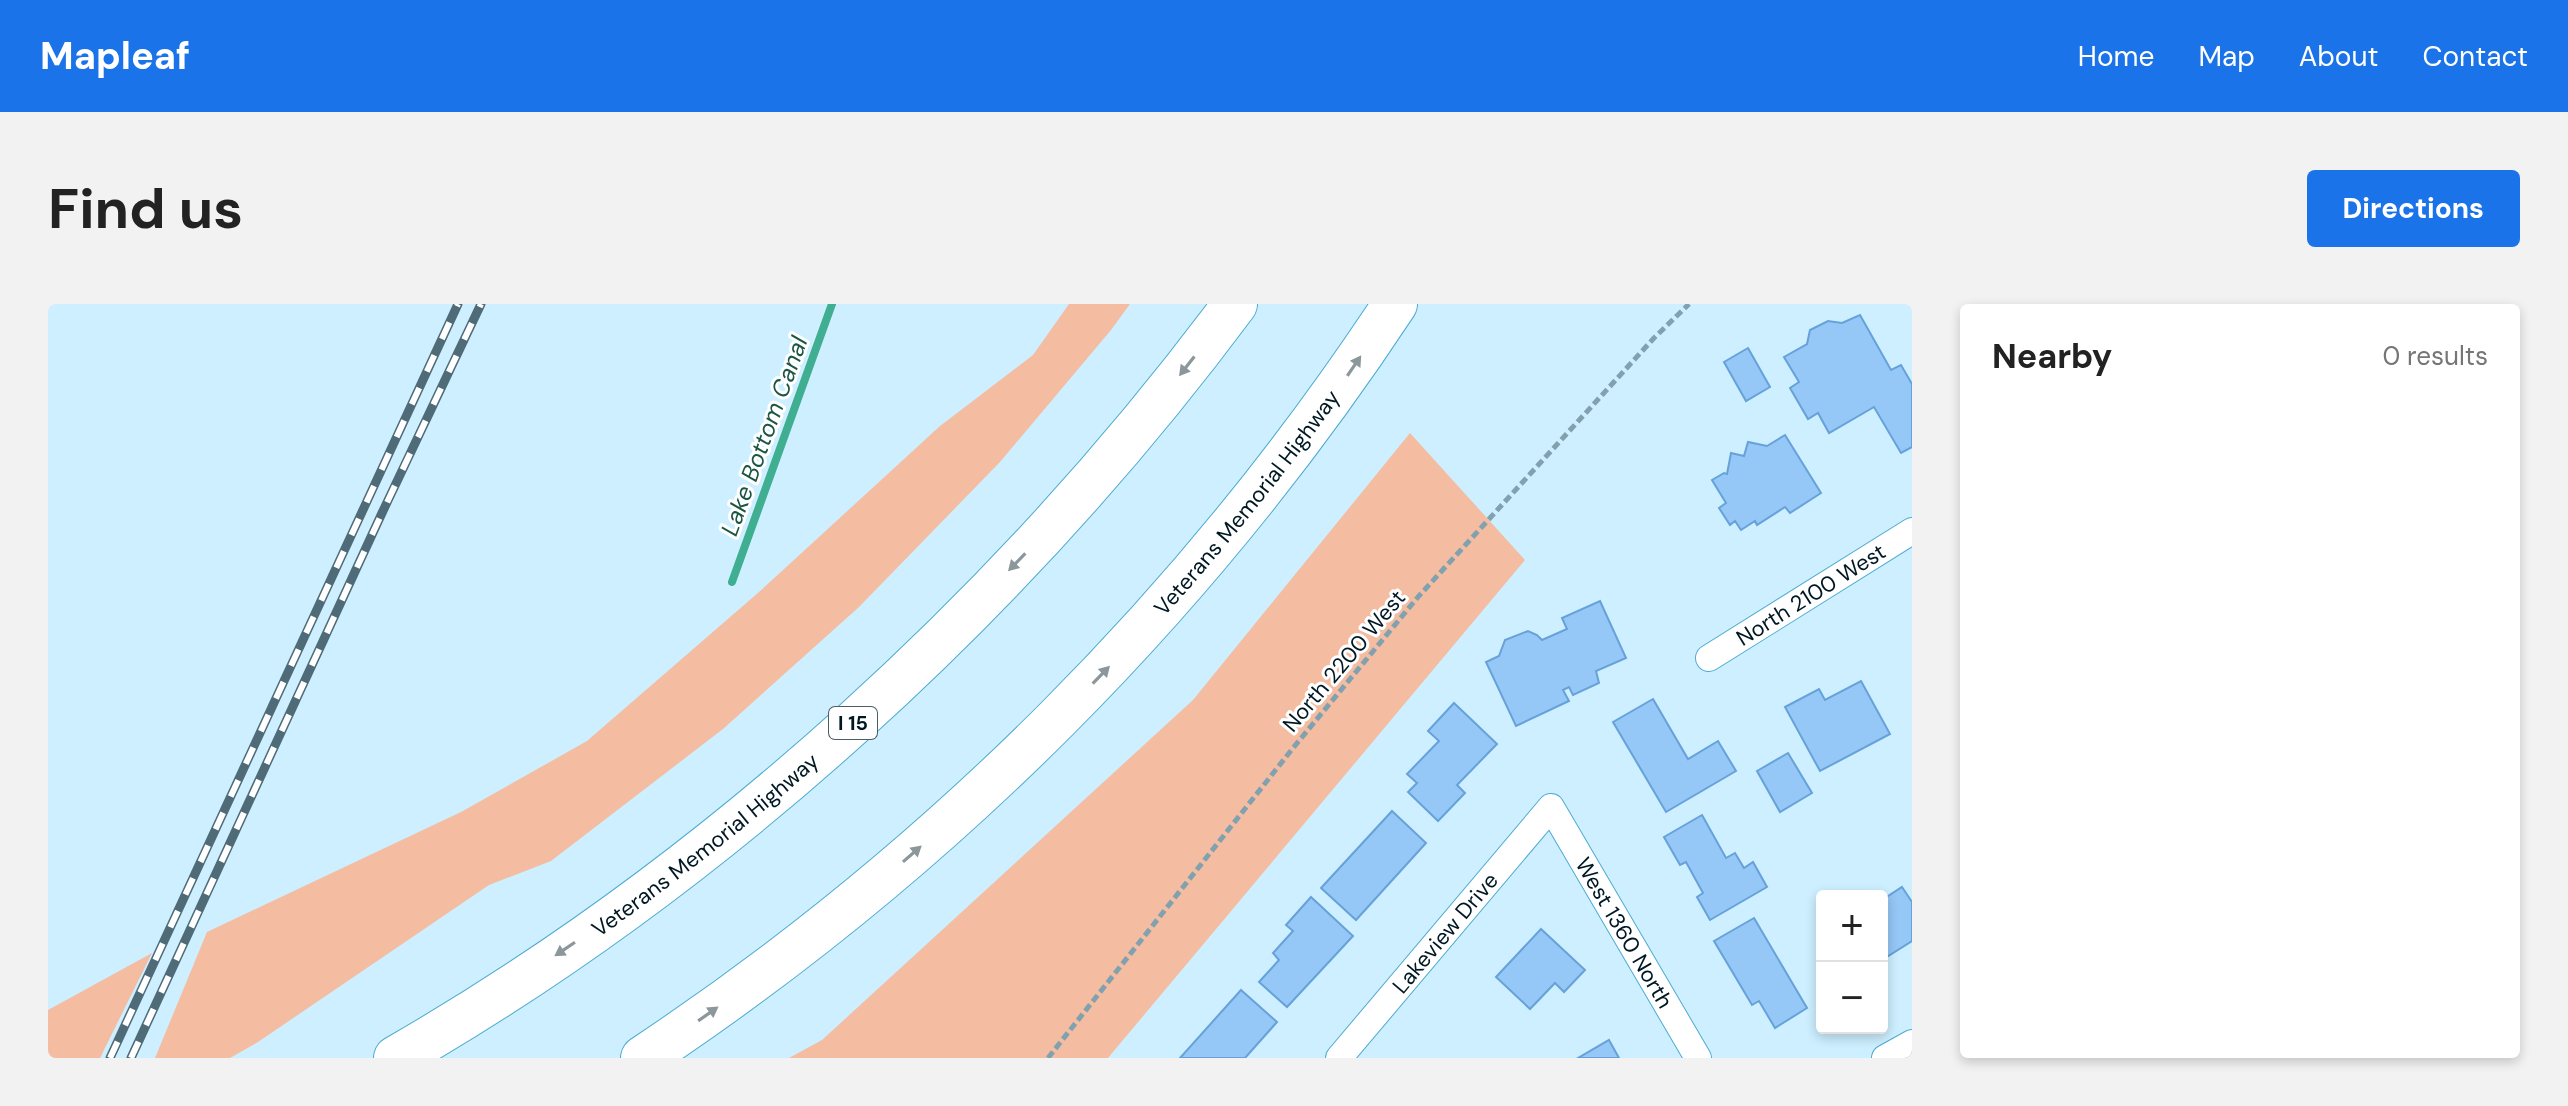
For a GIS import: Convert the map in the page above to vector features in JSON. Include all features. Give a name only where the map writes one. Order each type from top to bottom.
[{"type":"highway","name":"Veterans Memorial Highway","points":[[396,1058],[594,930],[677,869],[835,739],[952,629],[1068,508],[1136,430],[1235,304]]},
{"type":"highway","name":"Veterans Memorial Highway","points":[[643,1058],[752,983],[835,919],[978,796],[1059,718],[1158,613],[1218,543],[1318,415],[1395,304]]},
{"type":"street","name":"North 2100 West","points":[[1709,658],[1912,531]]},
{"type":"street","name":"Lakeview Drive","points":[[1339,1058],[1551,807]]},
{"type":"street","name":"West 1360 North","points":[[1551,807],[1698,1058]]},
{"type":"street","points":[[1885,1058],[1912,1043]]},
{"type":"path","name":"North 2200 West","points":[[1048,1058],[1293,748],[1418,597],[1654,338],[1689,304]]},
{"type":"shaded area","points":[[1069,304],[1130,304],[1000,462],[859,607],[723,729],[551,861],[489,885],[258,1042],[230,1058],[155,1058],[207,932],[461,812],[587,741],[759,592],[940,426],[1033,355]]},
{"type":"shaded area","points":[[1410,433],[1525,560],[1108,1058],[789,1058],[822,1040],[1193,700]]},
{"type":"shaded area","points":[[152,953],[100,1058],[48,1058],[48,1010]]},
{"type":"building","points":[[1860,315],[1891,370],[1901,365],[1912,384],[1912,447],[1901,453],[1874,407],[1829,433],[1818,413],[1808,419],[1790,388],[1799,382],[1784,357],[1807,344],[1810,330],[1828,321],[1842,323]]},
{"type":"building","points":[[1748,348],[1770,387],[1746,401],[1724,362]]},
{"type":"building","points":[[1785,435],[1821,493],[1790,513],[1785,507],[1757,525],[1755,521],[1741,530],[1735,521],[1730,525],[1719,508],[1726,503],[1712,480],[1727,474],[1731,453],[1744,456],[1748,442],[1767,446]]},
{"type":"building","points":[[1600,601],[1626,658],[1596,671],[1599,683],[1573,695],[1569,687],[1563,690],[1569,701],[1516,726],[1486,662],[1499,656],[1505,640],[1528,631],[1542,640],[1567,629],[1562,618]]},
{"type":"building","points":[[1861,681],[1890,734],[1820,771],[1785,707],[1819,689],[1825,700]]},
{"type":"building","points":[[1653,699],[1688,759],[1718,741],[1736,771],[1666,812],[1613,722]]},
{"type":"building","points":[[1454,703],[1497,744],[1457,785],[1465,793],[1438,821],[1408,792],[1417,783],[1407,774],[1439,741],[1428,731]]},
{"type":"building","points":[[1788,753],[1812,793],[1780,812],[1757,771]]},
{"type":"building","points":[[1392,811],[1426,843],[1356,920],[1321,888]]},
{"type":"building","points":[[1702,815],[1726,858],[1735,853],[1744,868],[1753,862],[1767,887],[1710,920],[1697,897],[1703,893],[1686,862],[1680,865],[1664,837]]},
{"type":"building","points":[[1902,887],[1912,902],[1912,941],[1888,956],[1888,896]]},
{"type":"building","points":[[1311,897],[1353,936],[1287,1007],[1259,982],[1279,960],[1273,953],[1293,931],[1286,925]]},
{"type":"building","points":[[1754,918],[1807,1008],[1775,1028],[1759,1001],[1752,1005],[1714,941]]},
{"type":"building","points":[[1541,929],[1585,970],[1564,992],[1555,983],[1530,1009],[1496,977]]},
{"type":"building","points":[[1241,990],[1277,1022],[1245,1058],[1180,1058]]},
{"type":"building","points":[[1609,1040],[1619,1058],[1578,1058]]},
{"type":"waterway","name":"Lake Bottom Canal","points":[[732,582],[832,304]]},
{"type":"railway","points":[[110,1058],[458,304]]},
{"type":"railway","points":[[131,1058],[481,304]]}]
